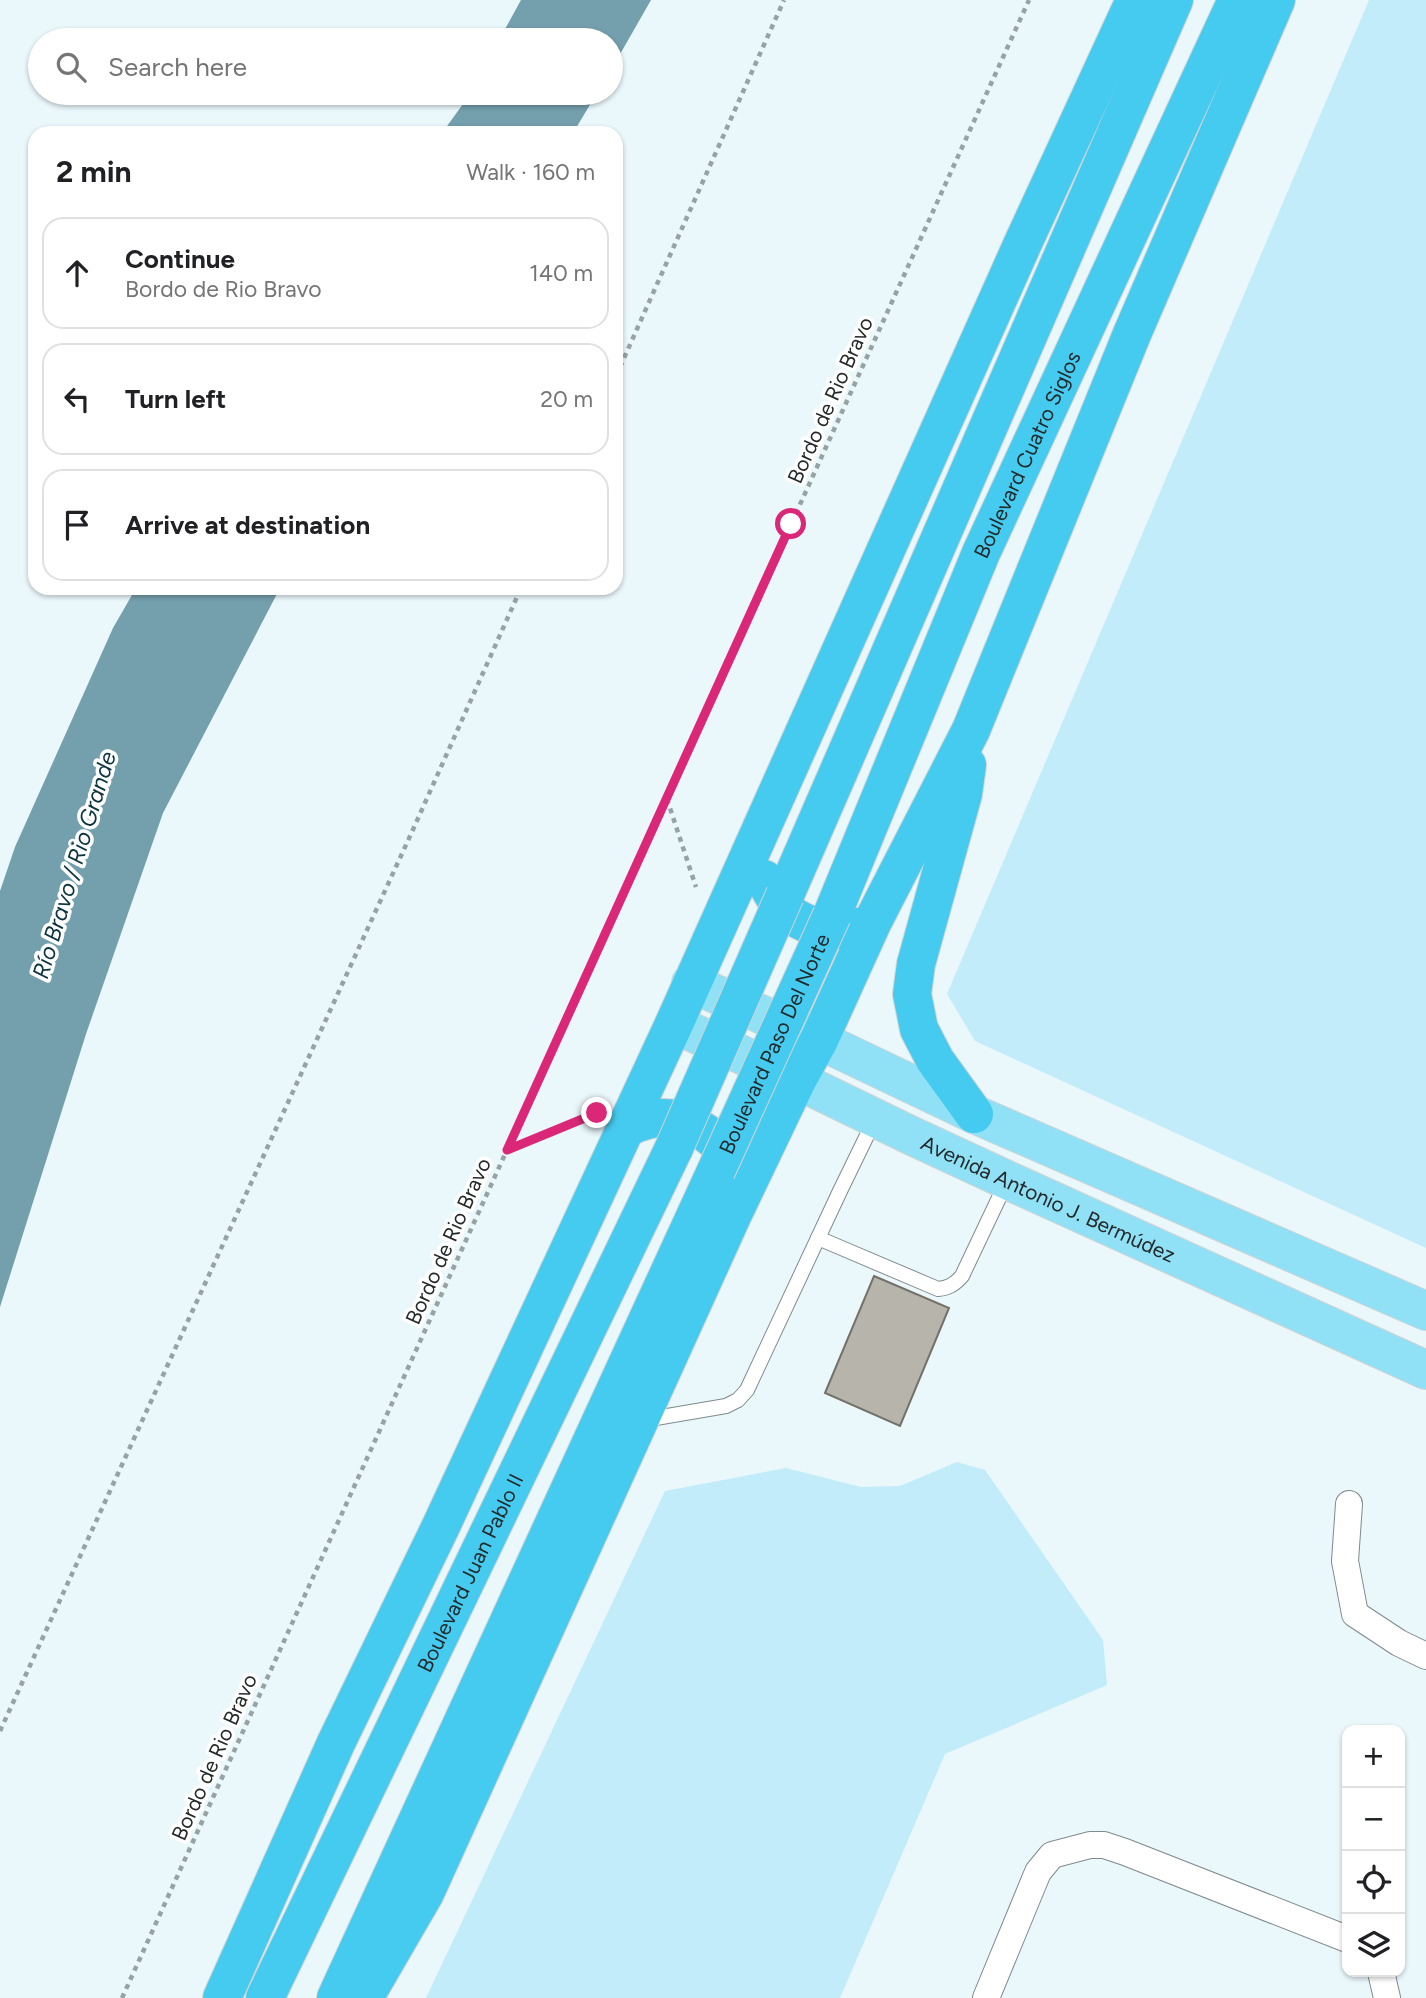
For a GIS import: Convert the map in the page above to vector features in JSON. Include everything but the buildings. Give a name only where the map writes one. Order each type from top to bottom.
[{"type":"highway","points":[[222,1998],[336,1743],[441,1526],[674,1024],[1023,243],[1135,0]]},
{"type":"highway","name":"Boulevard Cuatro Siglos","points":[[674,1148],[1174,0]]},
{"type":"highway","name":"Boulevard Cuatro Siglos","points":[[832,915],[981,553],[1237,0]]},
{"type":"highway","points":[[364,1998],[425,1893],[737,1205],[819,1040],[873,921],[971,730],[1132,334],[1276,0]]},
{"type":"highway","points":[[971,730],[963,794],[916,964],[912,994],[919,1028],[935,1060],[974,1114]]},
{"type":"highway","points":[[752,848],[762,876],[779,904],[792,915],[820,929],[835,931],[853,929],[873,921]]},
{"type":"highway","name":"Boulevard Paso Del Norte","points":[[336,1998],[832,915]]},
{"type":"highway","points":[[626,1128],[648,1120],[672,1119],[695,1126],[715,1139],[729,1159],[737,1181],[737,1205]]},
{"type":"highway","name":"Boulevard Juan Pablo II","points":[[265,1998],[674,1148]]},
{"type":"main road","points":[[691,983],[974,1114],[1426,1311]]},
{"type":"main road","name":"Avenida Antonio J. Bermúdez","points":[[674,1024],[1007,1180],[1426,1370]]},
{"type":"street","points":[[1349,1504],[1345,1561],[1355,1614],[1399,1643],[1426,1656]]},
{"type":"street","points":[[986,1998],[1038,1872],[1052,1856],[1090,1845],[1104,1845],[1125,1852],[1342,1937]]},
{"type":"street","points":[[1382,1977],[1387,1998]]},
{"type":"lane","points":[[639,1420],[726,1406],[738,1400],[747,1390],[876,1119]]},
{"type":"lane","points":[[818,1238],[938,1289],[948,1288],[962,1276],[1007,1180]]},
{"type":"path","points":[[623,360],[784,0]]},
{"type":"path","name":"Bordo de Rio Bravo","points":[[122,1998],[1029,0]]},
{"type":"path","points":[[0,1731],[518,595]]},
{"type":"path","points":[[667,798],[712,937]]},
{"type":"path","points":[[507,1150],[641,1094]]},
{"type":"shaded area","points":[[1369,0],[1426,0],[1426,1248],[975,1041],[947,994]]},
{"type":"shaded area","points":[[957,1462],[985,1470],[1103,1640],[1107,1685],[945,1754],[840,1998],[426,1998],[665,1491],[786,1468],[861,1487],[900,1486]]},
{"type":"water","points":[[521,0],[651,0],[623,49],[623,28],[506,28]]},
{"type":"water","points":[[462,105],[590,105],[577,126],[447,126]]},
{"type":"water","name":"Río Bravo / Rio Grande","points":[[132,595],[276,595],[163,813],[86,1034],[0,1307],[0,891],[15,847],[113,628]]},
{"type":"route","points":[[597,1113],[507,1150],[791,524]]}]
